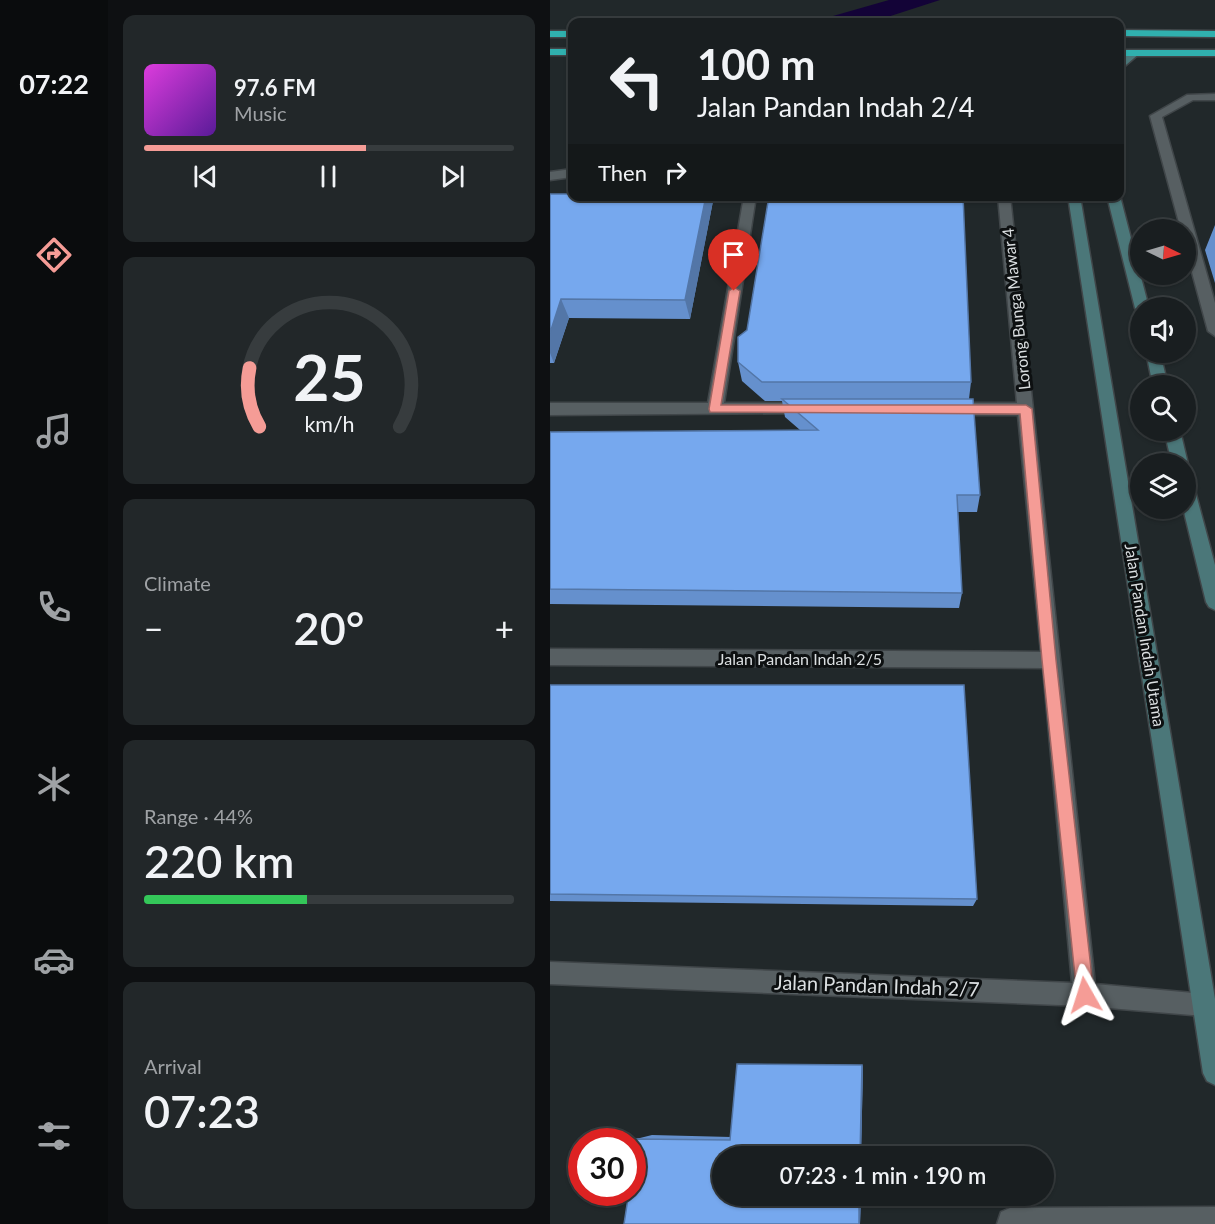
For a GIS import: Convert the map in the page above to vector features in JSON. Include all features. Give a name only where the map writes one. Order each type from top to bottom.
[{"type":"highway","points":[[1124,33],[1214,34]]},
{"type":"highway","points":[[550,34],[568,34]]},
{"type":"highway","points":[[550,52],[568,52]]},
{"type":"highway","points":[[1124,53],[1214,52]]},
{"type":"main road","points":[[1124,63],[1135,53]]},
{"type":"main road","name":"Jalan Pandan Indah Utama","points":[[1076,201],[1211,1005],[1214,1073]]},
{"type":"main road","points":[[1114,201],[1139,297]]},
{"type":"main road","points":[[1194,519],[1214,602]]},
{"type":"street","points":[[1214,97],[1191,97],[1156,116],[1214,331]]},
{"type":"street","points":[[550,176],[568,174]]},
{"type":"street","points":[[715,409],[749,201]]},
{"type":"street","name":"Lorong Bunga Mawar 4","points":[[1005,201],[1049,660],[1085,995]]},
{"type":"street","points":[[550,409],[822,409]]},
{"type":"street","points":[[930,409],[1026,409]]},
{"type":"street","name":"Jalan Pandan Indah 2/5","points":[[550,657],[1049,660]]},
{"type":"street","name":"Jalan Pandan Indah 2/7","points":[[550,973],[1085,995],[1211,1005]]},
{"type":"street","points":[[1010,1224],[1010,1221],[1214,1220]]},
{"type":"shaded area","points":[[889,0],[940,0],[884,18],[826,18]]},
{"type":"building","points":[[550,194],[568,194],[568,201],[705,201],[685,300],[561,299],[550,333]]},
{"type":"building","points":[[768,201],[963,201],[971,382],[762,382],[738,362],[738,337],[747,330]]},
{"type":"building","points":[[782,399],[973,399],[980,495],[957,495],[962,593],[550,589],[550,432],[818,430]]},
{"type":"building","points":[[550,685],[964,685],[977,899],[550,894]]},
{"type":"building","points":[[737,1064],[862,1065],[860,1146],[712,1146],[712,1206],[859,1206],[859,1224],[624,1224],[627,1206],[646,1206],[646,1139],[730,1140]]},
{"type":"route","points":[[734,291],[715,409],[1026,409],[1049,660],[1085,995]]}]
